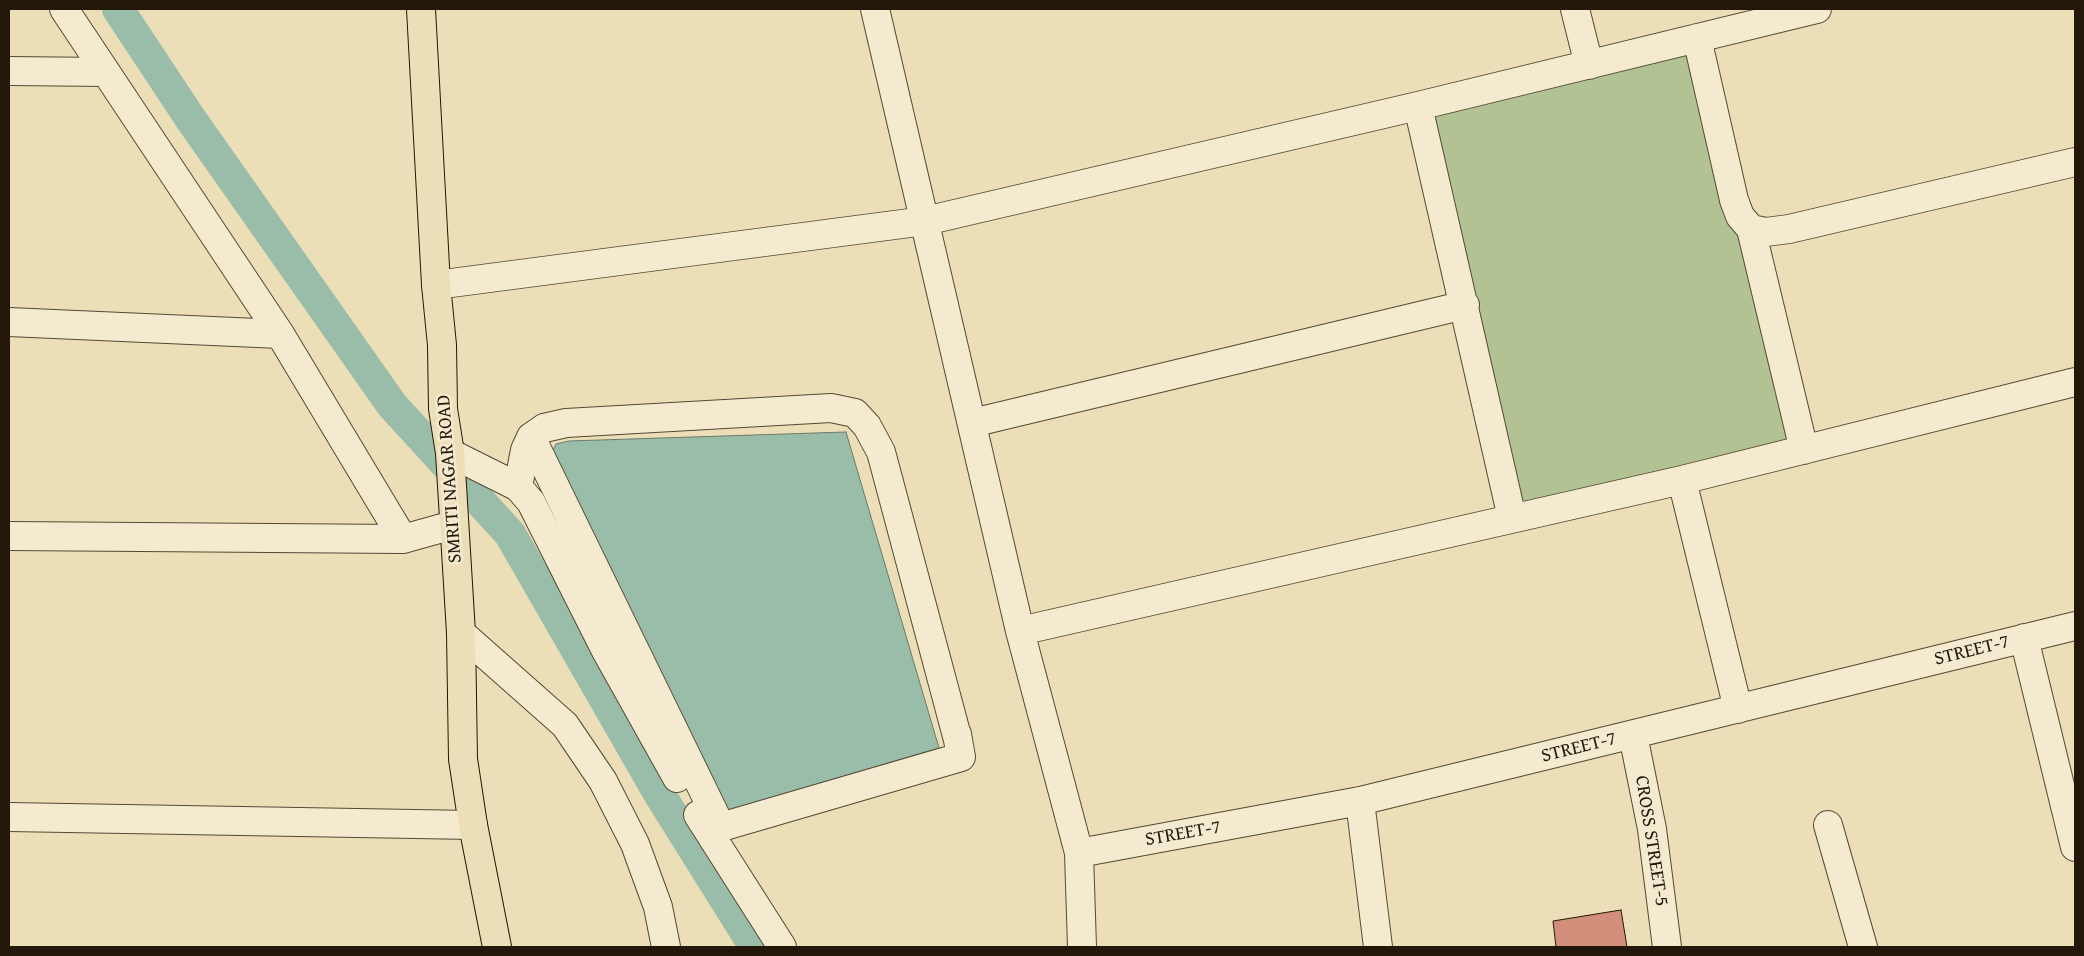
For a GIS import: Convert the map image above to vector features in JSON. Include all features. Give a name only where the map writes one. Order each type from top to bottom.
[{"type":"main road","name":"SMRITI NAGAR ROAD","points":[[421,9],[436,285],[442,345],[444,409],[450,453],[461,633],[463,758],[473,825],[497,947]]},
{"type":"street","points":[[64,9],[280,334],[403,539]]},
{"type":"street","points":[[876,9],[1020,631],[1079,853],[1082,947]]},
{"type":"street","points":[[1575,9],[1589,65]]},
{"type":"street","points":[[436,285],[926,221],[1418,106],[1817,9]]},
{"type":"street","points":[[1697,38],[1734,200],[1740,216],[1751,229],[1804,450]]},
{"type":"street","points":[[9,71],[106,72]]},
{"type":"street","points":[[1418,106],[1465,305],[1512,518]]},
{"type":"street","points":[[1751,229],[1766,232],[1789,229],[2075,162]]},
{"type":"street","points":[[972,423],[1465,305]]},
{"type":"street","points":[[9,322],[280,334]]},
{"type":"street","points":[[1020,631],[1682,480],[2075,382]]},
{"type":"street","points":[[518,487],[525,450],[531,437],[544,428],[566,423],[831,408],[855,413],[868,426],[881,452],[961,758],[721,827],[531,437]]},
{"type":"street","points":[[450,453],[518,487],[531,502],[606,652],[713,839],[782,947]]},
{"type":"street","points":[[1682,480],[1738,709]]},
{"type":"street","points":[[9,536],[403,539],[453,525]]},
{"type":"street","name":"STREET-7","points":[[1079,853],[1360,801],[2075,626]]},
{"type":"street","points":[[461,633],[565,725],[602,781],[635,844],[658,906],[666,947]]},
{"type":"street","points":[[2024,638],[2075,847]]},
{"type":"street","name":"CROSS STREET-5","points":[[1633,735],[1652,829],[1667,947]]},
{"type":"street","points":[[713,839],[923,780]]},
{"type":"street","points":[[1360,801],[1378,947]]},
{"type":"street","points":[[9,817],[473,825]]},
{"type":"street","points":[[1828,825],[1863,947]]},
{"type":"shaded area","points":[[1697,38],[1804,450],[1512,518],[1418,106]]},
{"type":"shaded area","points":[[846,432],[939,748],[726,811],[552,452],[556,444],[569,441]]},
{"type":"building","points":[[1621,910],[1627,947],[1556,947],[1553,921]]},
{"type":"waterway","points":[[118,9],[190,118],[392,405],[510,534],[660,795],[755,947]]}]
